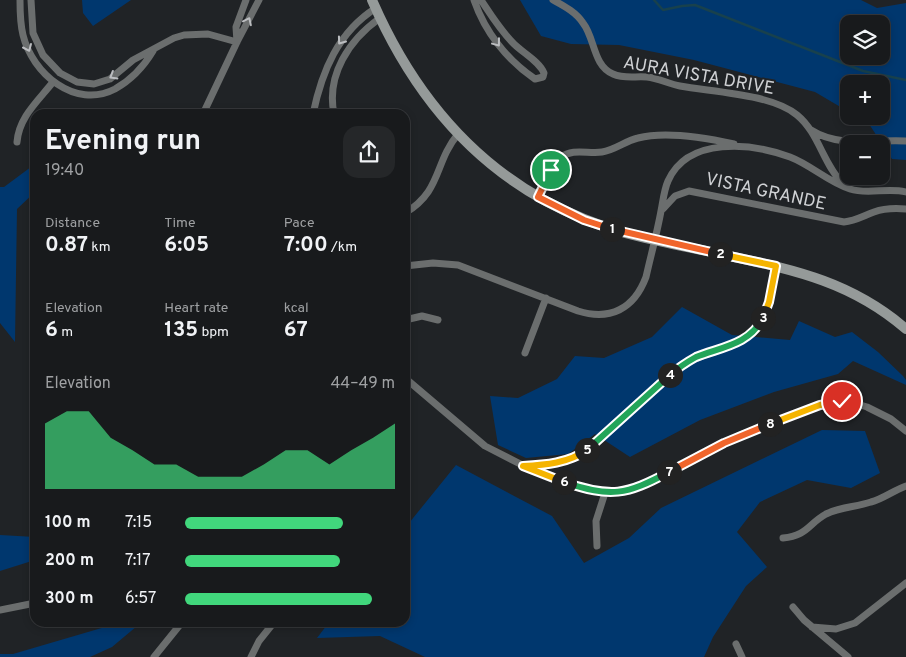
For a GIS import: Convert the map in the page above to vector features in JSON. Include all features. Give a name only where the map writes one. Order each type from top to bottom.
[{"type":"street","points":[[20,0],[21,24],[27,48],[39,67],[53,82],[74,93],[84,95],[105,93],[115,89],[141,68],[154,51]]},
{"type":"street","points":[[31,0],[32,22],[37,44],[52,66],[69,79],[85,84],[102,82],[118,74],[133,60],[154,51],[174,38],[195,33],[215,35],[237,42]]},
{"type":"street","points":[[237,42],[236,27],[246,0]]},
{"type":"street","points":[[205,109],[259,0]]},
{"type":"street","points":[[474,0],[485,25],[504,52],[516,65],[535,79],[543,77],[542,69],[524,54],[503,32],[481,0]]},
{"type":"street","name":"AURA VISTA DRIVE","points":[[553,0],[565,6],[584,23],[594,42],[603,68],[611,74],[628,77],[646,77],[677,86],[773,102],[785,106],[796,113],[811,129]]},
{"type":"street","points":[[314,109],[325,72],[336,48],[374,4],[414,80],[438,112],[458,134],[496,168],[538,197],[584,220],[631,235],[776,266],[820,278],[852,292],[873,304],[906,330]]},
{"type":"street","points":[[333,109],[331,93],[340,64],[357,38],[380,18]]},
{"type":"street","points":[[17,142],[24,116],[53,82]]},
{"type":"street","points":[[811,129],[818,134],[836,140],[906,140]]},
{"type":"street","points":[[811,129],[837,178],[850,189]]},
{"type":"street","points":[[410,209],[429,192],[448,148],[458,134]]},
{"type":"street","points":[[538,197],[556,162],[569,152],[596,153],[649,136],[706,137],[741,146],[763,149],[792,157],[837,184],[850,189],[906,192]]},
{"type":"street","points":[[410,265],[433,263],[458,265],[590,315],[611,313],[629,304],[642,288],[667,182],[672,173],[687,158],[706,150],[741,146]]},
{"type":"street","name":"VISTA GRANDE","points":[[661,212],[675,196],[689,191],[844,222],[851,222],[886,209],[906,210]]},
{"type":"street","points":[[523,466],[562,462],[580,454],[590,448],[684,364],[694,358],[745,339],[760,323],[766,312],[776,266]]},
{"type":"street","points":[[525,353],[546,298]]},
{"type":"street","points":[[410,319],[422,316],[438,320]]},
{"type":"street","points":[[410,382],[485,446],[523,466],[583,489],[605,493],[626,491],[646,484],[740,435],[832,402],[854,403],[867,407],[891,419],[906,431]]},
{"type":"street","points":[[783,538],[804,533],[818,520],[834,510],[870,503],[906,486]]},
{"type":"street","points":[[597,546],[596,521],[605,493]]},
{"type":"street","points":[[812,627],[836,629],[855,623],[906,582]]},
{"type":"street","points":[[0,610],[30,604]]},
{"type":"street","points":[[793,607],[812,627],[848,657]]},
{"type":"street","points":[[154,657],[178,627]]},
{"type":"street","points":[[251,657],[259,641],[271,627]]},
{"type":"street","points":[[736,644],[742,657]]},
{"type":"shaded area","points":[[82,0],[131,0],[93,26],[83,13]]},
{"type":"shaded area","points":[[520,0],[861,0],[877,8],[906,3],[906,160],[892,159],[890,156],[890,135],[876,135],[870,125],[890,125],[890,75],[840,75],[840,107],[815,92],[694,60],[619,45],[571,44],[541,36]]},
{"type":"shaded area","points":[[30,168],[30,197],[17,209],[15,342],[0,323],[0,187],[4,187]]},
{"type":"shaded area","points":[[682,307],[732,335],[790,340],[799,321],[835,337],[852,332],[878,352],[903,376],[906,380],[906,385],[853,361],[838,374],[774,392],[700,420],[630,457],[595,434],[568,454],[526,458],[498,445],[490,396],[518,398],[557,379],[575,356],[604,358],[652,337]]},
{"type":"shaded area","points":[[822,430],[865,431],[880,473],[851,488],[807,480],[760,502],[737,532],[767,567],[746,586],[713,637],[704,657],[425,657],[380,636],[317,638],[325,627],[410,627],[410,522],[456,465],[552,516],[584,563],[629,538],[661,508]]},
{"type":"shaded area","points":[[0,535],[30,537],[30,562],[0,571]]},
{"type":"shaded area","points":[[105,627],[136,627],[112,647],[90,657],[0,657],[0,654],[13,654]]},
{"type":"waterway","points":[[654,0],[663,10],[695,5],[863,71],[906,80]]},
{"type":"route","points":[[551,170],[538,197],[584,220],[631,235],[776,266],[766,312],[760,323],[745,339],[694,358],[684,364],[590,448],[580,454],[562,462],[523,466],[594,492],[626,491],[646,484],[740,435],[820,405],[842,401]]}]
